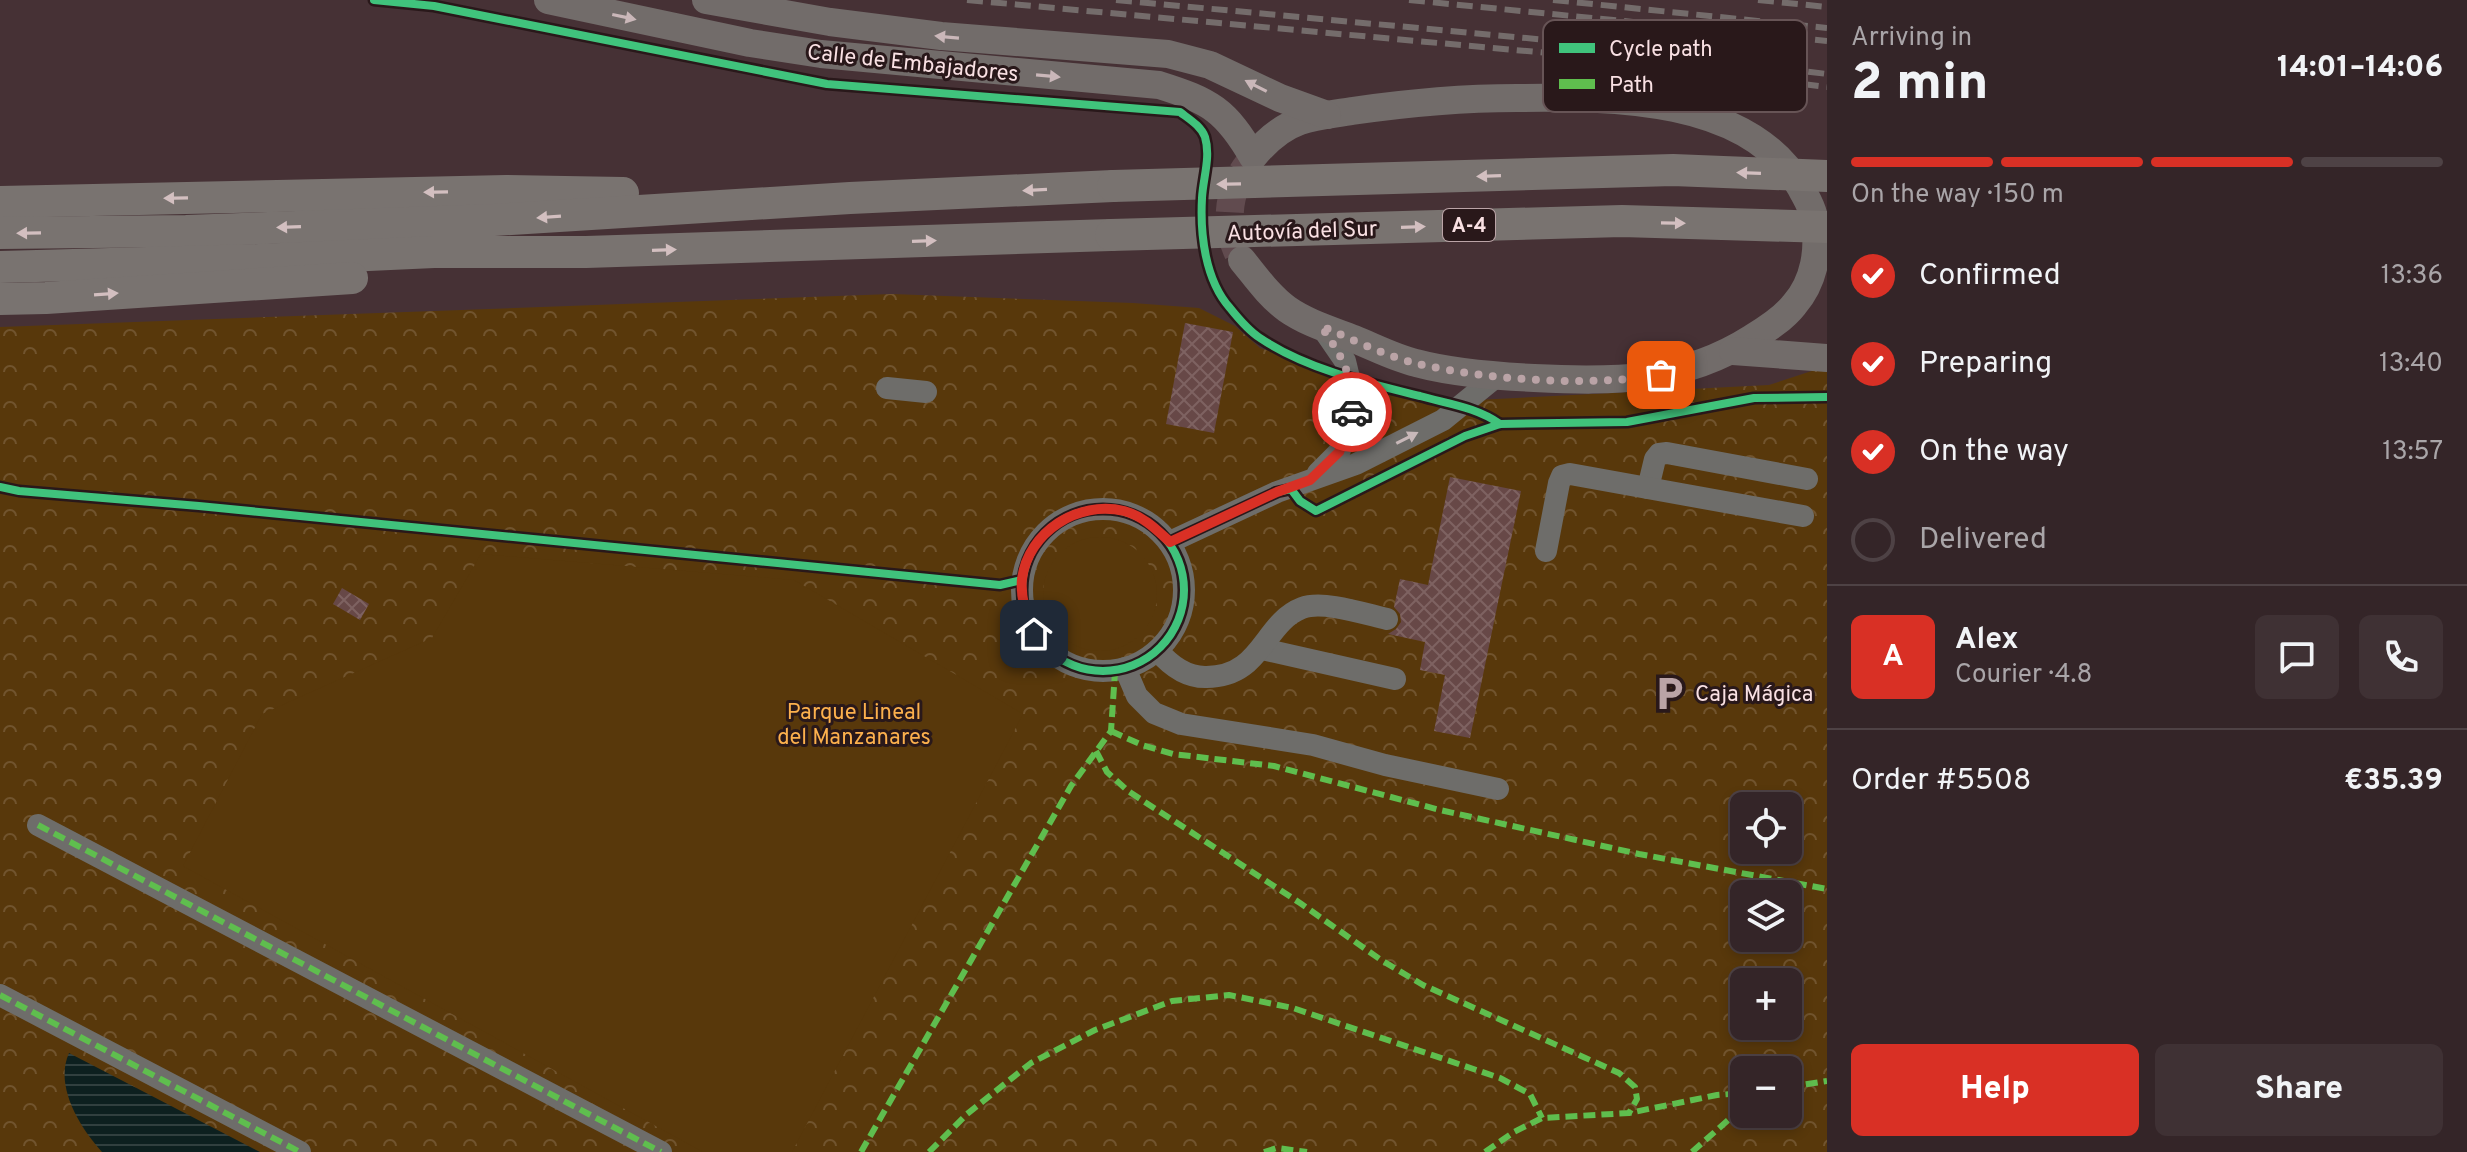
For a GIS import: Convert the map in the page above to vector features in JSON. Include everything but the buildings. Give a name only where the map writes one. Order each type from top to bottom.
[{"type":"highway","name":"A-4","points":[[850,198],[1113,186],[1673,170],[1827,176]]},
{"type":"highway","points":[[0,202],[506,191],[850,198]]},
{"type":"highway","points":[[0,233],[186,231],[494,220],[850,198]]},
{"type":"highway","name":"Autovía del Sur","points":[[586,252],[1622,221],[1822,221]]},
{"type":"highway","points":[[0,267],[227,262],[434,252],[586,252]]},
{"type":"highway","points":[[0,299],[456,271],[586,252]]},
{"type":"main road","name":"Calle de Embajadores","points":[[548,0],[750,43],[821,54],[1159,85],[1200,98],[1225,116],[1253,157],[1284,128],[1328,115]]},
{"type":"main road","name":"Calle de Embajadores","points":[[706,0],[815,20],[941,36],[1168,54],[1210,65],[1280,98],[1328,115]]},
{"type":"main road","points":[[1328,115],[1399,105],[1493,98],[1543,98]]},
{"type":"main road","points":[[1242,260],[1268,292],[1286,308],[1321,326],[1415,363],[1497,376],[1584,381],[1635,379],[1685,369],[1733,351],[1770,327],[1795,304],[1813,271],[1822,221],[1790,168],[1759,140],[1723,121],[1686,112]]},
{"type":"main road","points":[[1733,351],[1827,358]]},
{"type":"street","points":[[1310,480],[1339,452],[1352,420],[1352,390],[1345,361],[1321,326]]},
{"type":"street","points":[[1170,542],[1277,492],[1356,464],[1443,420],[1497,376]]},
{"type":"street","points":[[887,388],[926,392]]},
{"type":"street","points":[[1648,488],[1655,459],[1659,454],[1667,453],[1807,479]]},
{"type":"street","points":[[1546,551],[1559,483],[1562,476],[1570,474],[1803,516]]},
{"type":"street","points":[[1066,501],[1096,509],[1124,511],[1150,522],[1170,542],[1182,567],[1185,595],[1179,622],[1158,651],[1142,663],[1115,672],[1077,668],[1052,655],[1034,634],[1023,608],[1022,580],[1036,543],[1050,529],[1072,515],[1096,509]]},
{"type":"street","points":[[1158,651],[1182,671],[1200,677],[1222,677],[1242,667],[1299,609],[1314,605],[1387,619]]},
{"type":"street","points":[[1262,649],[1395,679]]},
{"type":"street","points":[[1125,668],[1137,696],[1154,713],[1181,724],[1313,745],[1385,765],[1498,789]]},
{"type":"street","points":[[38,825],[661,1152]]},
{"type":"street","points":[[0,995],[300,1152]]},
{"type":"green space","name":"Parque Lineal del Manzanares","points":[[892,294],[1199,308],[1235,326],[1260,348],[1438,402],[1769,385],[1827,366],[1827,1152],[0,1152],[0,327]]},
{"type":"green space","points":[[1100,537],[1122,541],[1140,554],[1153,572],[1157,594],[1153,616],[1140,634],[1122,647],[1100,651],[1078,647],[1060,634],[1047,616],[1043,594],[1047,572],[1060,554],[1078,541]]},
{"type":"green space","points":[[481,554],[794,580],[1023,714],[792,1152],[703,1152],[183,866],[262,714],[432,638]]},
{"type":"water","points":[[69,1053],[260,1152],[102,1152],[78,1119],[67,1092],[65,1066]]},
{"type":"tunnel","points":[[1238,253],[1231,230],[1230,207],[1236,185],[1248,164]]},
{"type":"railway","points":[[967,0],[1543,53]]},
{"type":"railway","points":[[1116,0],[1543,40]]},
{"type":"railway","points":[[1409,0],[1613,20]]},
{"type":"railway","points":[[1553,0],[1749,20]]},
{"type":"railway","points":[[1758,0],[1827,7]]},
{"type":"railway","points":[[1807,26],[1827,28]]},
{"type":"railway","points":[[1807,39],[1827,41]]},
{"type":"railway","points":[[1807,72],[1827,74]]},
{"type":"railway","points":[[1807,85],[1827,87]]},
{"type":"marked path","points":[[861,1152],[1071,786],[1111,731],[1115,672]]},
{"type":"marked path","points":[[1111,731],[1173,754],[1274,766],[1440,810],[1639,854],[1827,889]]},
{"type":"marked path","points":[[1096,751],[1107,772],[1128,791],[1300,903],[1381,960],[1423,985],[1619,1073],[1635,1087],[1637,1099],[1629,1113]]},
{"type":"marked path","points":[[38,825],[661,1152]]},
{"type":"marked path","points":[[0,995],[300,1152]]},
{"type":"marked path","points":[[929,1152],[967,1114],[1031,1063],[1095,1030],[1172,1001],[1229,995],[1293,1008],[1500,1078],[1530,1094],[1542,1118]]},
{"type":"marked path","points":[[1802,1085],[1827,1081]]},
{"type":"marked path","points":[[1485,1152],[1542,1118],[1629,1113],[1730,1094]]},
{"type":"marked path","points":[[1692,1152],[1730,1118]]},
{"type":"marked path","points":[[1264,1152],[1277,1148],[1307,1152]]},
{"type":"cycle path","points":[[374,0],[434,6],[827,84],[1180,112],[1201,129],[1207,145],[1202,212],[1203,241],[1210,270],[1222,297],[1248,328],[1278,349],[1317,367],[1462,407],[1500,424]]},
{"type":"cycle path","points":[[1170,542],[1277,492],[1291,489],[1300,501],[1316,511],[1465,436],[1500,424],[1627,422],[1754,398],[1827,397]]},
{"type":"cycle path","points":[[0,487],[1000,585],[1022,580]]},
{"type":"cycle path","points":[[1103,509],[1134,515],[1160,533],[1178,559],[1184,590],[1178,621],[1160,647],[1134,665],[1103,671],[1072,665],[1046,647],[1028,621],[1022,590],[1028,559],[1046,533],[1072,515],[1103,509]]},
{"type":"way so far","points":[[1352,412],[1352,390],[1345,361],[1321,326],[1415,363],[1497,376],[1609,381],[1661,375]]},
{"type":"place","name":"Caja Mágica","points":[[1669,693]]},
{"type":"route","points":[[1034,634],[1023,608],[1022,580],[1036,543],[1050,529],[1072,515],[1096,509],[1124,511],[1150,522],[1170,542],[1310,480],[1339,452],[1352,420],[1352,412]]}]
